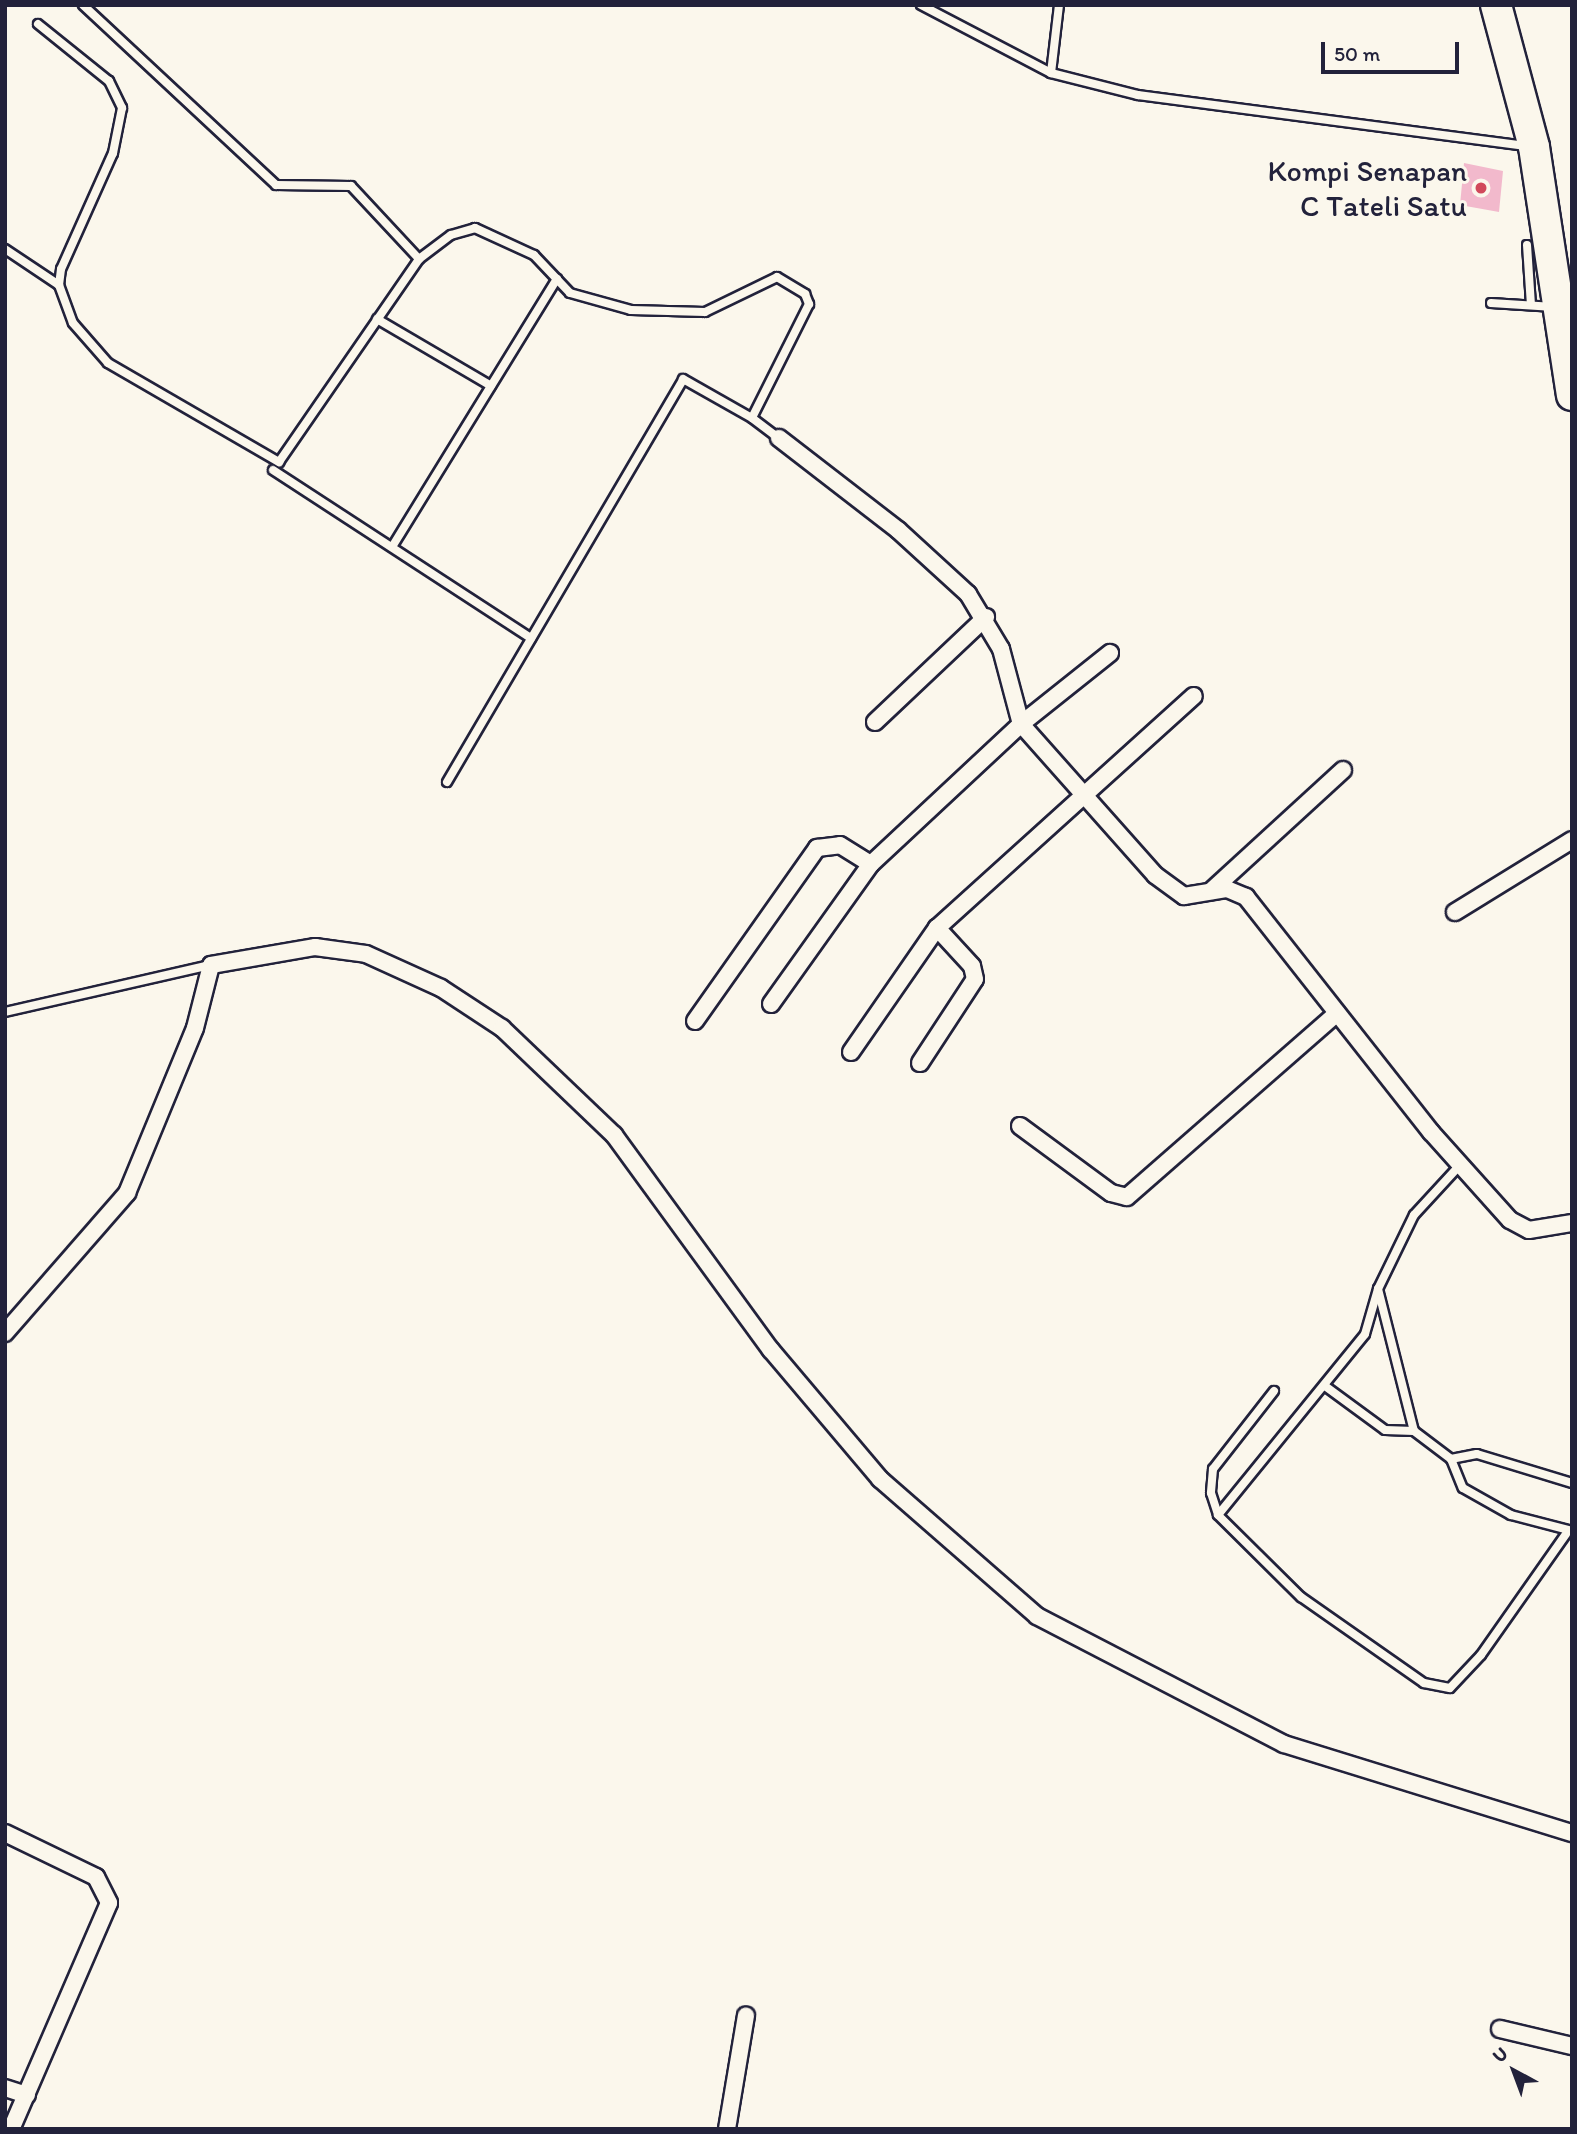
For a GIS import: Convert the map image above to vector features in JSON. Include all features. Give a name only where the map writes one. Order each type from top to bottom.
[{"type":"highway","points":[[1496,5],[1534,147],[1571,377]]},
{"type":"street","points":[[779,438],[945,569],[986,617],[1021,724],[1176,893],[1227,889],[1247,897],[1460,1165],[1520,1227],[1572,1223]]},
{"type":"street","points":[[875,722],[986,617]]},
{"type":"street","points":[[771,1004],[871,864],[1021,724],[1110,653]]},
{"type":"street","points":[[851,1052],[937,928],[1081,792],[1194,696]]},
{"type":"street","points":[[1209,892],[1343,770]]},
{"type":"street","points":[[1455,912],[1572,840]]},
{"type":"street","points":[[695,1021],[817,848],[840,845],[871,864]]},
{"type":"street","points":[[920,1063],[975,979],[972,966],[937,928]]},
{"type":"street","points":[[5,1333],[127,1193],[195,1028],[211,965],[315,947],[366,954],[441,988],[502,1028],[614,1135],[771,1350],[880,1479],[1037,1616],[1284,1744],[1572,1833]]},
{"type":"street","points":[[1020,1126],[1111,1193],[1127,1197],[1337,1013]]},
{"type":"street","points":[[5,1833],[96,1877],[108,1898],[11,2129]]},
{"type":"street","points":[[727,2129],[746,2016]]},
{"type":"street","points":[[1500,2029],[1572,2046]]},
{"type":"street","points":[[5,2088],[27,2095]]},
{"type":"lane","points":[[83,5],[276,185],[351,186],[419,259]]},
{"type":"lane","points":[[920,5],[1052,73],[1138,95],[1534,147]]},
{"type":"lane","points":[[1052,73],[1059,5]]},
{"type":"lane","points":[[38,24],[109,81],[121,108],[113,153],[67,249],[59,285],[73,323],[108,363],[279,462],[419,259],[451,235],[475,228],[534,255],[570,293],[631,310],[705,312],[777,278],[805,294],[809,304],[752,418]]},
{"type":"lane","points":[[1527,245],[1531,305]]},
{"type":"lane","points":[[5,249],[59,285]]},
{"type":"lane","points":[[392,547],[556,279]]},
{"type":"lane","points":[[1491,303],[1561,308]]},
{"type":"lane","points":[[377,319],[491,386]]},
{"type":"lane","points":[[447,782],[682,379],[752,418],[779,438]]},
{"type":"lane","points":[[273,470],[531,638]]},
{"type":"lane","points":[[5,1012],[211,965]]},
{"type":"lane","points":[[1218,1515],[1365,1334],[1378,1289],[1415,1215],[1460,1165]]},
{"type":"lane","points":[[1378,1289],[1414,1431]]},
{"type":"lane","points":[[1274,1391],[1213,1469],[1211,1493],[1218,1515],[1301,1597],[1384,1660],[1424,1683],[1450,1688],[1481,1656],[1569,1532],[1511,1515],[1464,1488],[1451,1459],[1414,1431],[1385,1430],[1325,1386]]},
{"type":"lane","points":[[1451,1459],[1477,1454],[1572,1483]]},
{"type":"building","name":"Kompi Senapan C Tateli Satu","points":[[1464,163],[1503,171],[1499,212],[1460,205]]},
{"type":"place","name":"Kompi Senapan C Tateli Satu","points":[[1481,188]]}]
